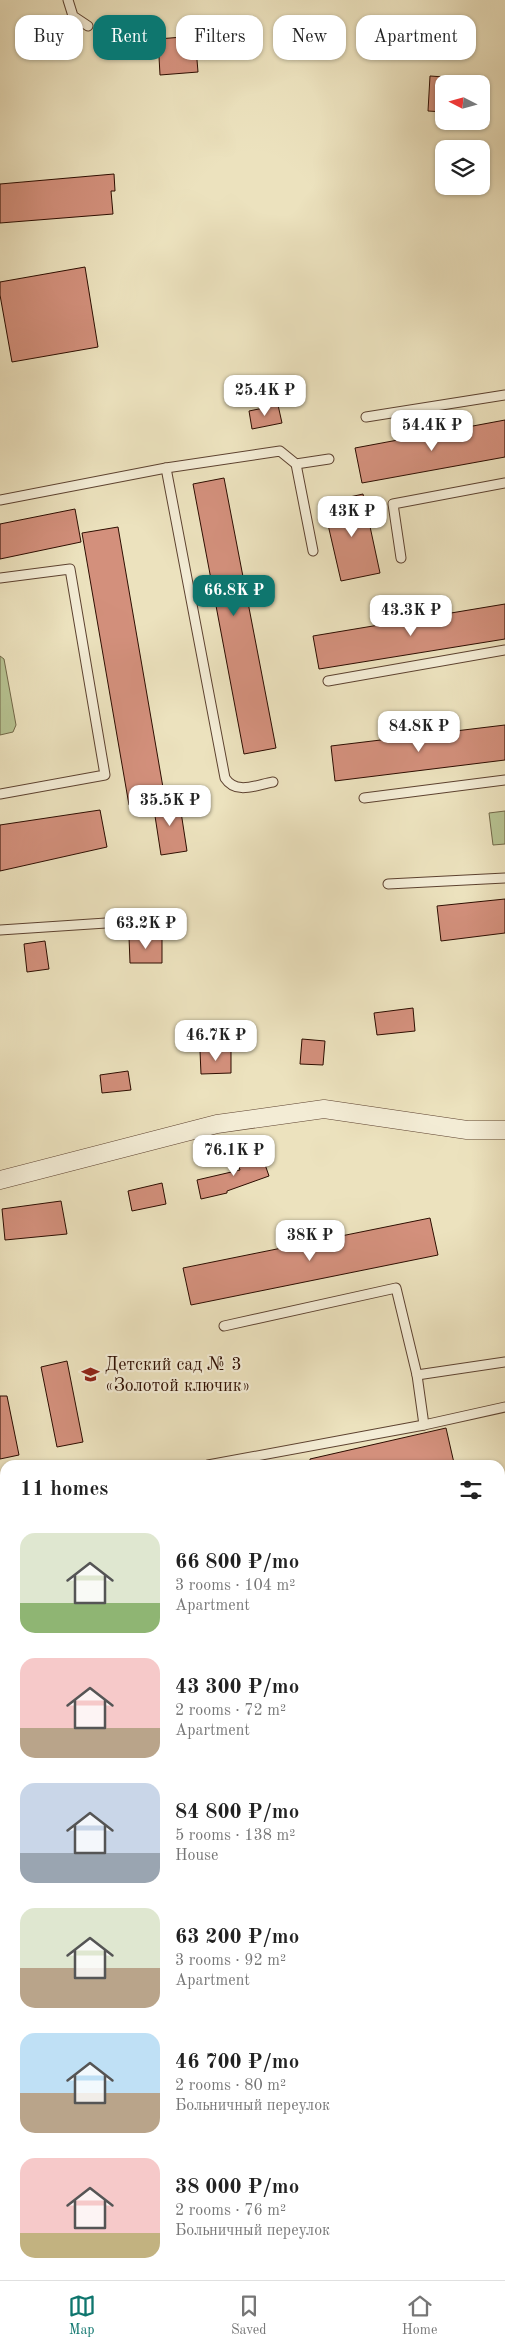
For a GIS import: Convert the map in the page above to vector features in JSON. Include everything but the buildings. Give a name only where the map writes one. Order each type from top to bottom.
[{"type":"street","points":[[0,1180],[217,1124],[324,1109],[467,1130],[505,1130]]},
{"type":"lane","points":[[68,0],[73,16],[88,26]]},
{"type":"lane","points":[[366,417],[505,395]]},
{"type":"lane","points":[[0,500],[166,468],[280,451],[296,464],[313,551]]},
{"type":"lane","points":[[296,464],[329,459]]},
{"type":"lane","points":[[166,468],[225,778],[232,786],[241,788],[273,782]]},
{"type":"lane","points":[[401,558],[393,504],[505,483]]},
{"type":"lane","points":[[0,578],[70,569],[106,775],[0,794]]},
{"type":"lane","points":[[328,681],[505,650]]},
{"type":"lane","points":[[364,798],[505,780]]},
{"type":"lane","points":[[388,884],[505,878]]},
{"type":"lane","points":[[0,930],[106,923]]},
{"type":"lane","points":[[224,1326],[396,1288],[417,1375],[424,1425]]},
{"type":"lane","points":[[417,1375],[505,1362]]},
{"type":"lane","points":[[235,1460],[424,1425],[505,1407]]},
{"type":"green space","points":[[0,656],[4,659],[16,725],[13,732],[0,735]]},
{"type":"green space","points":[[505,811],[505,844],[493,845],[489,813]]},
{"type":"place","name":"Детский сад № 3 «Золотой ключик»","points":[[91,1374]]}]
